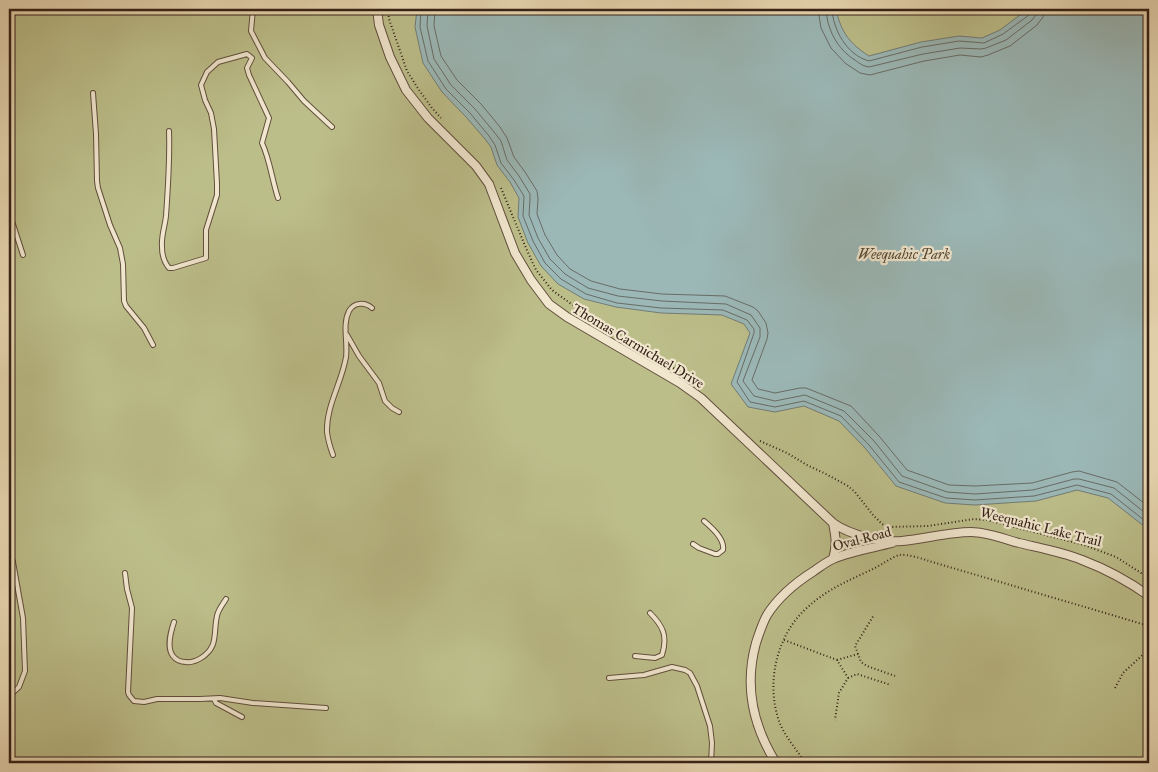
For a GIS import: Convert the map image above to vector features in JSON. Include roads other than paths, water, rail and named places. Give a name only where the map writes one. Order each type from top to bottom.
[{"type":"street","name":"Thomas Carmichael Drive","points":[[377,9],[379,25],[390,57],[406,90],[428,118],[476,166],[488,184],[514,253],[549,304],[567,317],[680,383],[701,398],[833,523],[842,529],[862,536],[892,541],[972,532],[993,536],[1080,559],[1108,571],[1149,596]]},
{"type":"street","points":[[832,559],[836,549],[833,523]]},
{"type":"street","name":"Oval Road","points":[[776,763],[764,744],[753,710],[751,694],[752,665],[760,631],[766,616],[788,590],[801,579],[832,559],[901,541]]},
{"type":"lane","points":[[252,9],[251,30],[265,58],[304,101],[332,127]]},
{"type":"lane","points":[[169,131],[168,183],[165,226],[161,246],[169,268],[206,258],[206,230],[218,195],[212,113],[205,100],[201,85],[207,72],[218,62],[247,54],[252,58],[248,68],[249,75],[269,118],[262,142],[268,155],[270,171],[278,198]]},
{"type":"lane","points":[[93,93],[98,188],[120,248],[123,264],[124,301],[144,328],[153,345]]},
{"type":"lane","points":[[9,212],[23,256]]},
{"type":"lane","points":[[333,455],[328,438],[328,426],[330,412],[346,359],[346,320],[353,306],[366,304],[372,308]]},
{"type":"lane","points":[[346,333],[352,346],[379,383],[385,401],[399,412]]},
{"type":"lane","points":[[694,544],[715,554],[723,550],[723,544],[712,528],[704,521]]},
{"type":"lane","points":[[9,548],[23,618],[26,671],[19,687],[9,696]]},
{"type":"lane","points":[[125,573],[132,608],[128,685],[131,699],[138,702],[157,699],[220,698],[253,703],[326,708]]},
{"type":"lane","points":[[174,622],[170,637],[170,651],[172,655],[175,659],[184,662],[196,661],[208,653],[214,644],[218,614],[226,599]]},
{"type":"lane","points":[[635,656],[655,658],[662,654],[664,632],[661,625],[650,613]]},
{"type":"lane","points":[[609,678],[644,675],[672,667],[690,673],[697,686],[710,726],[712,763]]},
{"type":"lane","points":[[214,699],[216,703],[242,717]]},
{"type":"water","name":"Weequahic Park","points":[[417,9],[836,9],[843,31],[856,46],[869,56],[921,42],[959,36],[982,38],[1000,30],[1028,9],[1149,9],[1149,530],[1108,498],[1077,490],[1036,501],[975,505],[945,503],[896,486],[865,448],[839,421],[804,406],[775,412],[748,407],[731,384],[750,333],[744,324],[722,315],[661,313],[616,307],[584,299],[558,284],[541,266],[528,243],[518,217],[519,198],[497,165],[491,147],[442,92],[423,63],[415,27]]}]
